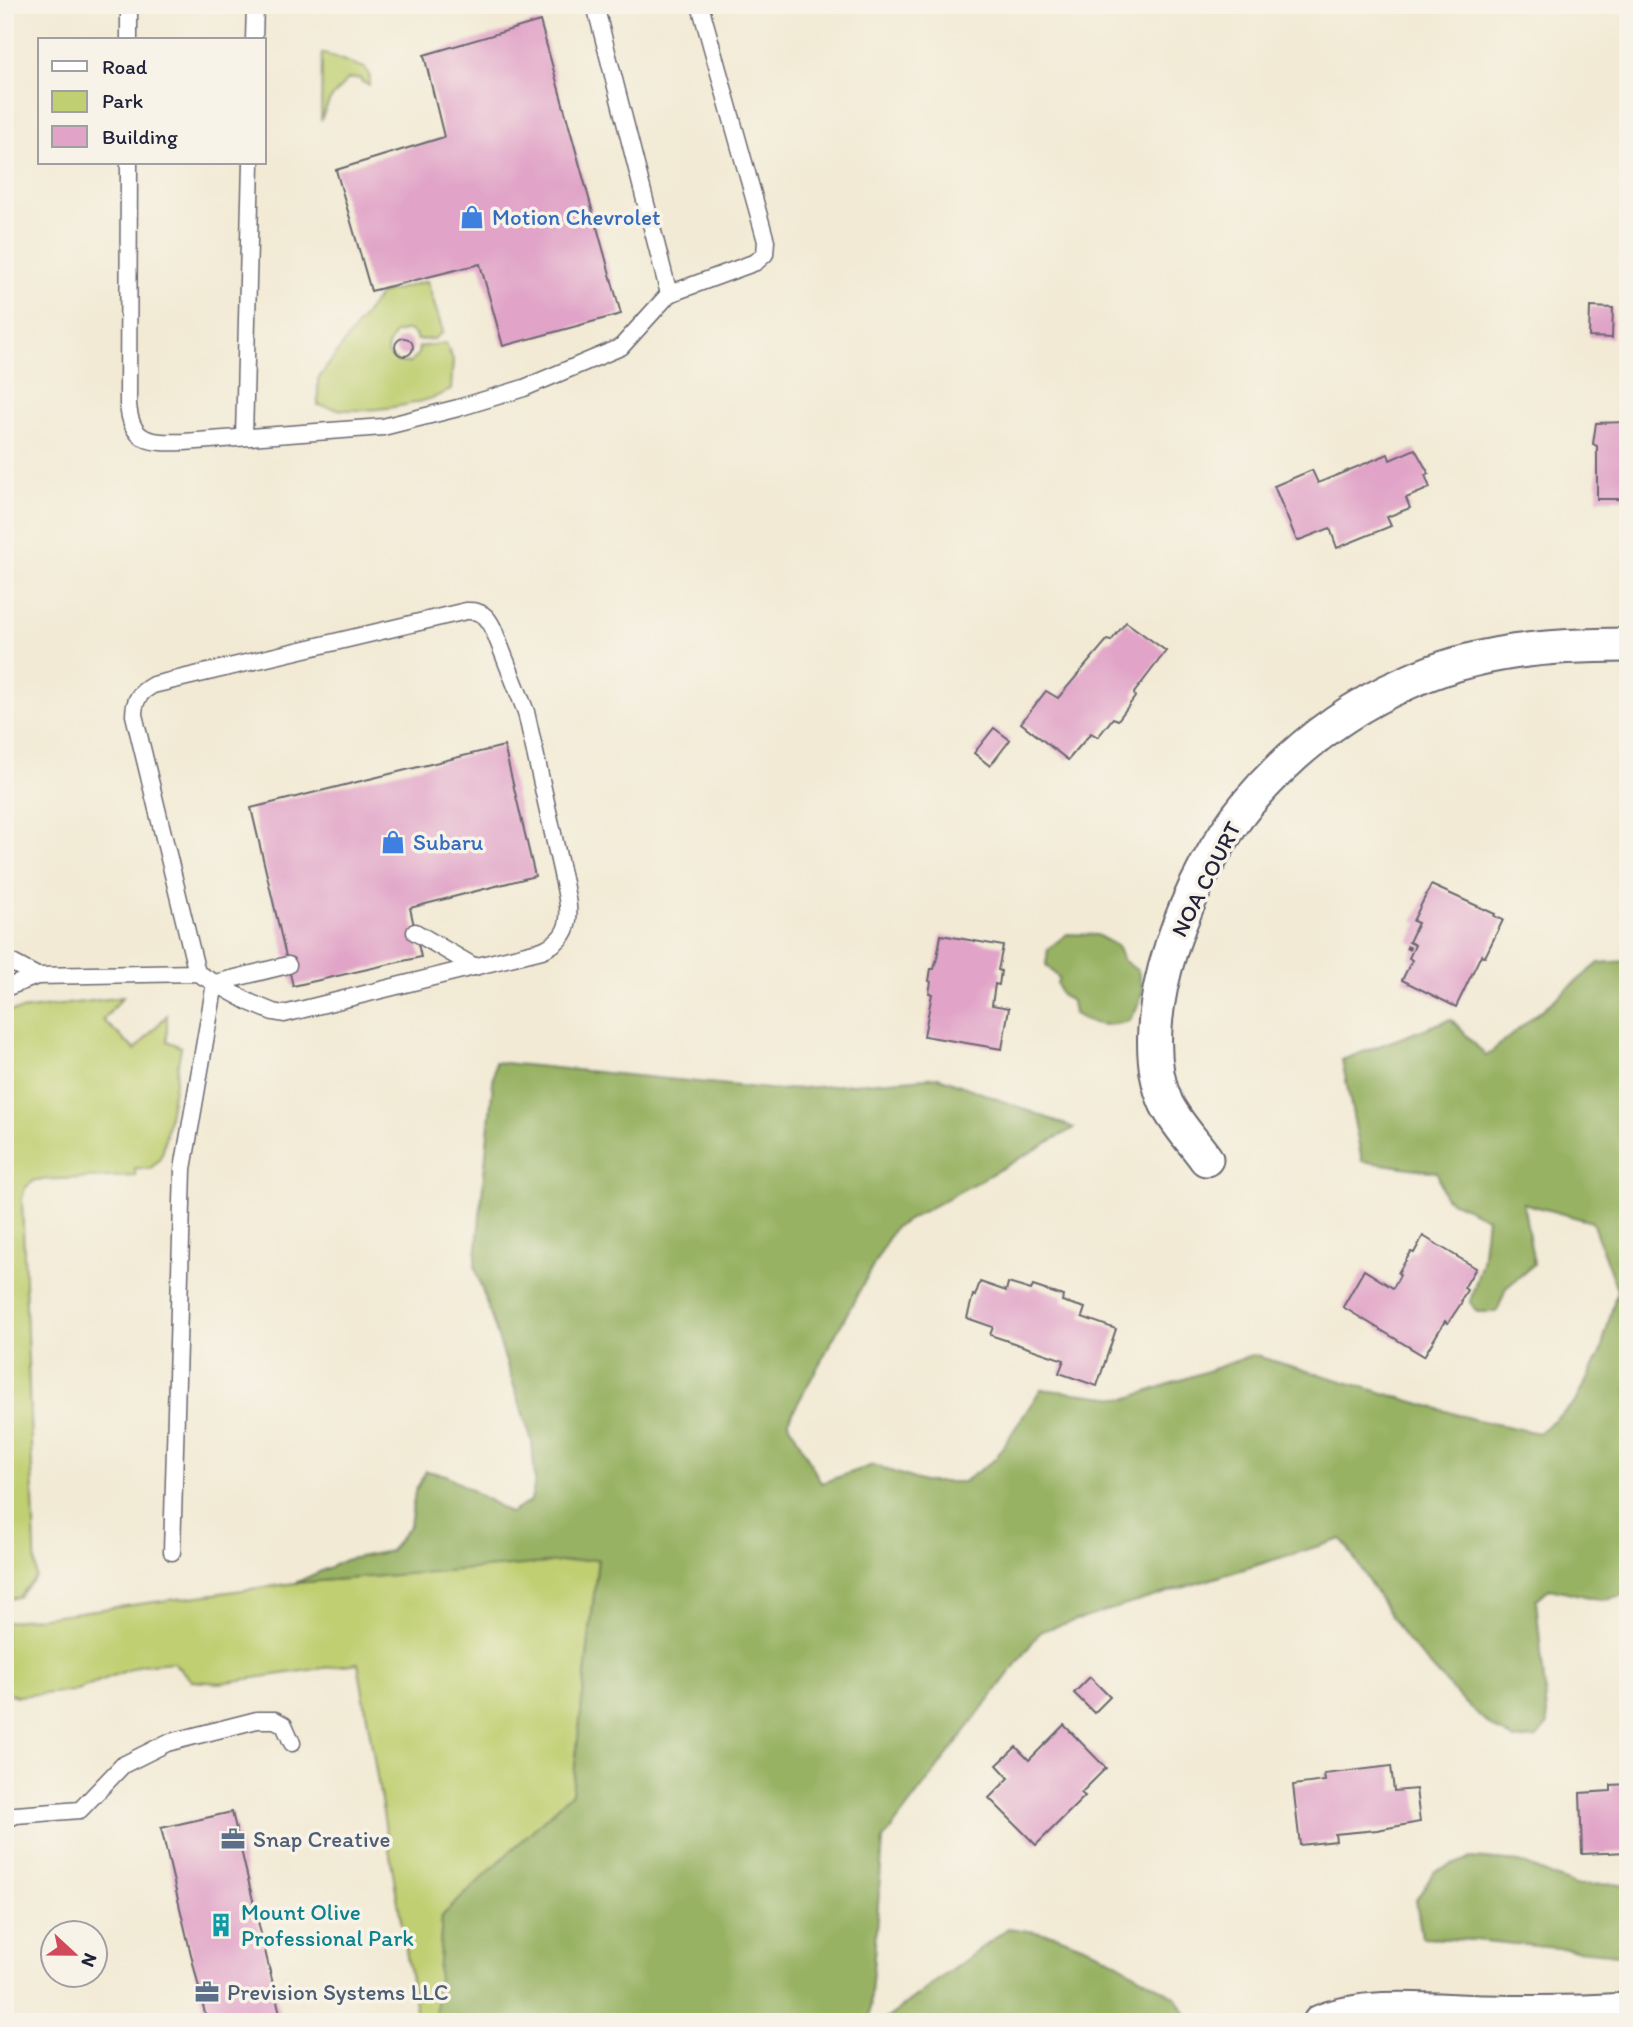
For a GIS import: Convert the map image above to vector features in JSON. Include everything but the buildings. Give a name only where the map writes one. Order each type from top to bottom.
[{"type":"street","name":"NOA COURT","points":[[1206,1159],[1167,1104],[1157,1071],[1156,1017],[1166,962],[1185,912],[1216,850],[1247,804],[1289,760],[1334,722],[1376,697],[1416,678],[1501,653],[1565,645],[1628,645]]},
{"type":"street","points":[[1320,2022],[1333,2016],[1389,2010],[1623,2014]]},
{"type":"lane","points":[[129,38],[130,5]]},
{"type":"lane","points":[[254,38],[255,5]]},
{"type":"lane","points":[[595,5],[669,294]]},
{"type":"lane","points":[[129,164],[128,404],[137,435],[166,443],[383,427],[458,408],[524,388],[621,347],[669,294],[762,259],[767,248],[700,5]]},
{"type":"lane","points":[[244,437],[251,164]]},
{"type":"lane","points":[[5,988],[37,976],[197,973],[262,1008],[284,1014],[475,967],[549,947],[555,943],[566,929],[569,910],[526,712],[490,621],[482,613],[473,611],[153,685],[140,694],[134,706],[134,715],[197,973]]},
{"type":"lane","points":[[415,932],[475,967]]},
{"type":"lane","points":[[5,959],[37,976]]},
{"type":"lane","points":[[215,983],[288,965]]},
{"type":"lane","points":[[172,1552],[183,1170],[215,983]]},
{"type":"lane","points":[[9,1815],[80,1810],[123,1765],[167,1743],[266,1719],[284,1725],[292,1742]]},
{"type":"path","points":[[1406,947],[1413,950]]},
{"type":"green space","points":[[322,53],[365,68],[370,77],[369,85],[360,78],[348,79],[329,101],[321,120]]},
{"type":"green space","points":[[427,281],[443,332],[434,339],[417,340],[409,330],[395,333],[387,353],[397,362],[410,363],[418,354],[419,347],[446,343],[453,360],[451,389],[430,399],[388,408],[346,410],[318,405],[318,379],[380,294]]},
{"type":"green space","points":[[1067,934],[1097,935],[1117,946],[1123,960],[1138,971],[1143,989],[1139,1004],[1129,1021],[1101,1025],[1074,1014],[1072,1001],[1062,996],[1057,983],[1059,978],[1046,965],[1048,949]]},
{"type":"green space","points":[[1628,961],[1628,1594],[1602,1600],[1550,1588],[1536,1600],[1548,1724],[1537,1738],[1515,1740],[1492,1727],[1461,1699],[1404,1637],[1342,1539],[1041,1631],[883,1840],[869,2022],[435,2022],[442,1916],[572,1793],[598,1559],[295,1583],[348,1559],[390,1551],[410,1525],[415,1492],[426,1471],[446,1475],[510,1513],[531,1501],[535,1481],[532,1441],[475,1268],[495,1062],[779,1090],[939,1077],[1074,1128],[894,1228],[788,1421],[821,1483],[873,1465],[923,1482],[963,1482],[995,1459],[1041,1389],[1126,1399],[1253,1355],[1473,1419],[1538,1433],[1576,1402],[1601,1351],[1617,1290],[1592,1222],[1523,1203],[1534,1264],[1506,1288],[1497,1312],[1477,1312],[1470,1302],[1482,1262],[1487,1218],[1445,1198],[1437,1172],[1362,1161],[1342,1060],[1451,1019],[1486,1056],[1599,963]]},
{"type":"green space","points":[[123,997],[103,1020],[135,1050],[167,1015],[167,1041],[181,1047],[163,1151],[150,1169],[135,1168],[135,1176],[35,1180],[25,1188],[22,1199],[36,1577],[19,1597],[5,1600],[5,1012]]},
{"type":"green space","points":[[598,1558],[572,1793],[442,1916],[435,2022],[418,2022],[358,1663],[220,1683],[192,1681],[173,1662],[141,1665],[74,1691],[17,1696],[5,1693],[5,1622],[295,1583]]},
{"type":"green space","points":[[1471,1858],[1519,1862],[1575,1885],[1628,1884],[1628,1955],[1474,1940],[1422,1938],[1416,1900],[1435,1871]]},
{"type":"green space","points":[[1008,1928],[1056,1935],[1099,1952],[1177,1998],[1190,2022],[882,2022]]},
{"type":"place","name":"Motion Chevrolet","points":[[472,217]]},
{"type":"place","name":"Subaru","points":[[393,842]]},
{"type":"place","name":"Snap Creative","points":[[233,1839]]},
{"type":"place","name":"Mount Olive Professional Park","points":[[221,1925]]},
{"type":"place","name":"Prevision Systems LLC","points":[[207,1992]]}]
